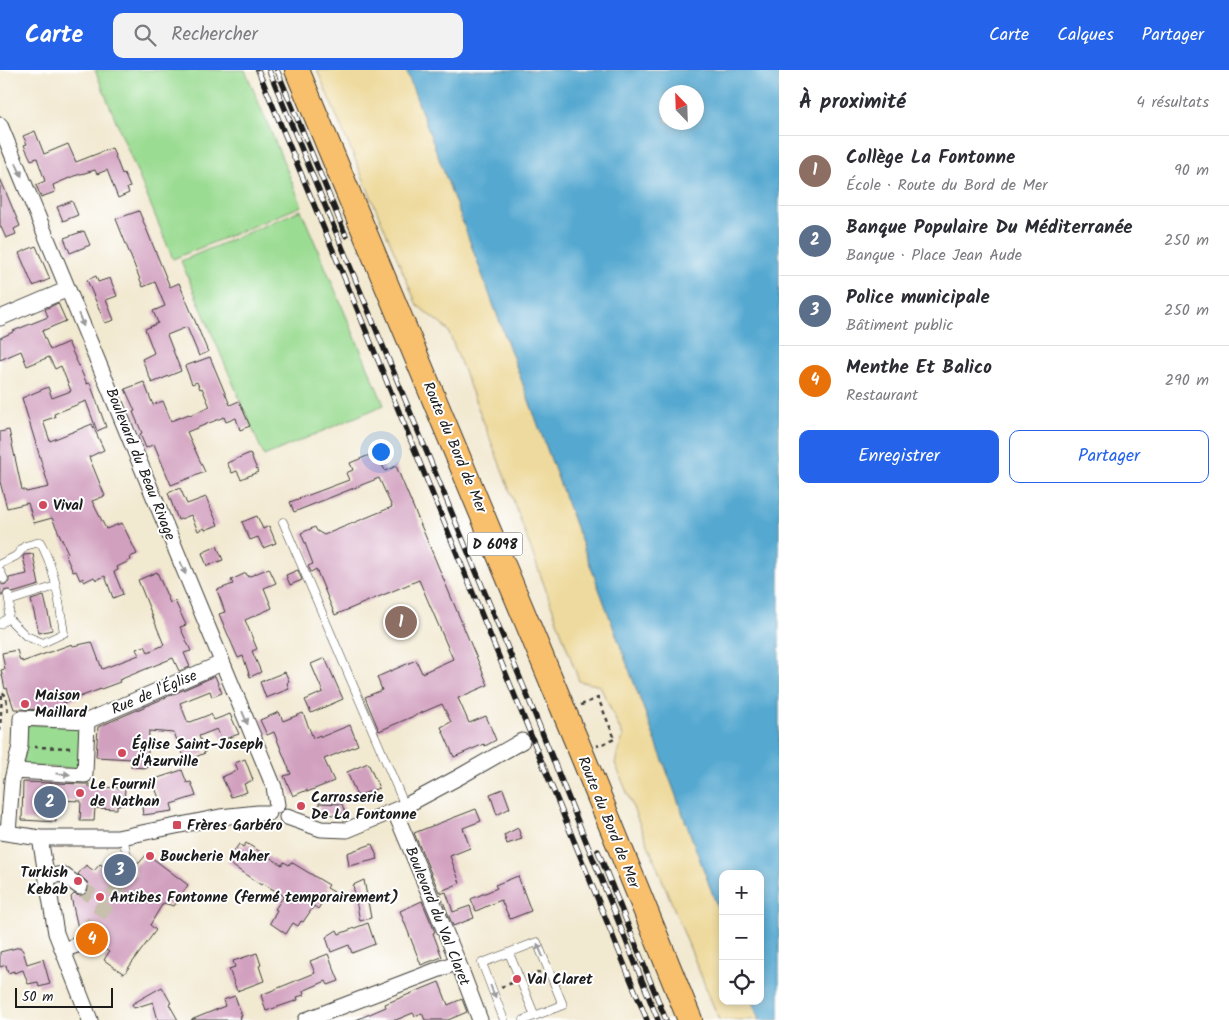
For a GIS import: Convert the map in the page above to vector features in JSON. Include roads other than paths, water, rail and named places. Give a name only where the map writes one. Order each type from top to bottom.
[{"type":"main road","name":"Route du Bord de Mer","points":[[298,70],[578,744],[690,1020]]},
{"type":"street","name":"Boulevard du Beau Rivage","points":[[0,125],[274,787],[278,812]]},
{"type":"street","points":[[0,318],[68,289]]},
{"type":"street","name":"Rue de l'Église","points":[[87,721],[222,663]]},
{"type":"street","points":[[15,771],[85,775],[87,721],[21,718],[20,746],[12,780],[4,832],[40,838],[117,838],[220,817],[278,812],[321,829],[347,830],[400,809],[522,741]]},
{"type":"street","name":"Boulevard du Val Claret","points":[[400,809],[480,1020]]},
{"type":"street","points":[[40,838],[56,933],[90,1020]]},
{"type":"street","points":[[47,878],[62,874],[80,887]]},
{"type":"street","points":[[63,950],[77,945],[85,934]]},
{"type":"street","points":[[306,1020],[458,962]]},
{"type":"lane","points":[[283,522],[400,809]]},
{"type":"lane","points":[[0,564],[16,556],[24,546],[40,542],[47,555],[56,586],[64,633],[43,643],[26,636],[8,618]]},
{"type":"lane","points":[[0,571],[4,579]]},
{"type":"lane","points":[[0,624],[8,618],[10,606],[8,598],[56,586]]},
{"type":"lane","points":[[124,836],[131,871]]},
{"type":"lane","points":[[504,1020],[482,963],[537,942],[563,1005],[524,1020]]},
{"type":"lane","points":[[509,953],[535,1016]]},
{"type":"water","points":[[406,70],[779,70],[779,1020],[759,1020],[753,1005],[764,1005],[764,870],[719,870],[719,911]]},
{"type":"tunnel","points":[[85,934],[131,871]]},
{"type":"tunnel","points":[[80,887],[105,906]]},
{"type":"railway","points":[[258,70],[647,1020]]},
{"type":"railway","points":[[269,70],[525,690],[658,1020]]},
{"type":"railway","points":[[277,70],[346,236]]},
{"type":"railway","points":[[598,851],[666,1020]]},
{"type":"place","name":"Vival","points":[[43,505]]},
{"type":"place","name":"Collège La Fontonne","points":[[401,622]]},
{"type":"place","name":"Maison Maillard","points":[[25,704]]},
{"type":"place","name":"Église Saint-Joseph d'Azurville","points":[[122,753]]},
{"type":"place","name":"Le Fournil de Nathan","points":[[80,793]]},
{"type":"place","name":"Banque Populaire Du Méditerranée","points":[[50,802]]},
{"type":"place","name":"Carrosserie De La Fontonne","points":[[301,806]]},
{"type":"place","name":"Frères Garbéro","points":[[177,825]]},
{"type":"place","name":"Boucherie Maher","points":[[150,856]]},
{"type":"place","name":"Police municipale","points":[[120,870]]},
{"type":"place","name":"Turkish Kebab","points":[[78,881]]},
{"type":"place","name":"Antibes Fontonne (fermé temporairement)","points":[[100,897]]},
{"type":"place","name":"Menthe Et Balico","points":[[92,939]]},
{"type":"place","name":"Val Claret","points":[[517,979]]}]
